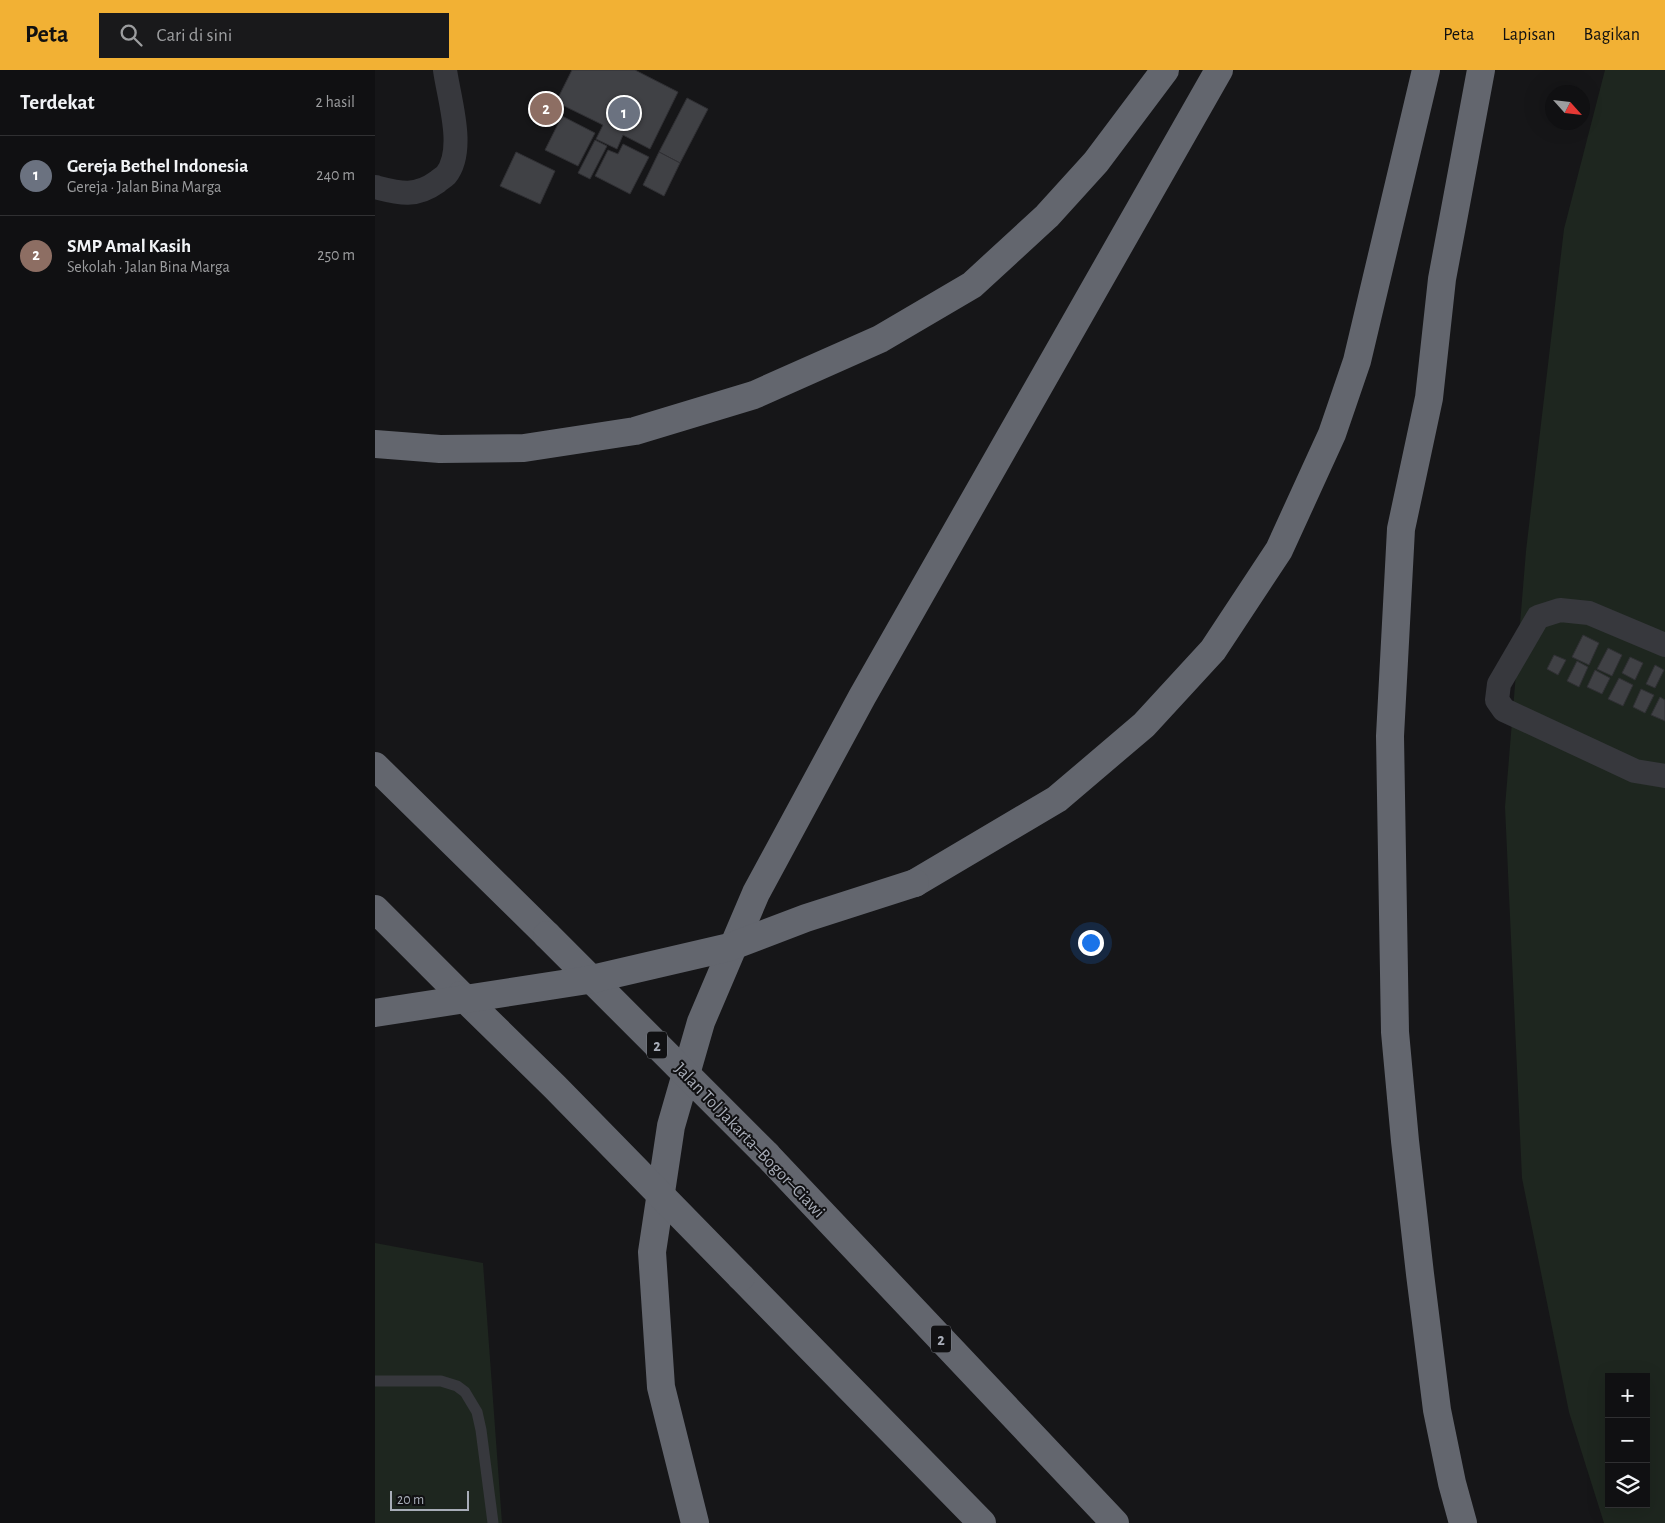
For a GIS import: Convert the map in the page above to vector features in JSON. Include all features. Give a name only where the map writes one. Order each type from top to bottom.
[{"type":"highway","points":[[375,444],[440,449],[524,448],[635,431],[754,395],[880,339],[972,285],[1040,222],[1096,162],[1165,70]]},
{"type":"highway","points":[[695,1523],[661,1387],[652,1252],[671,1126],[701,1022],[756,893],[862,697],[1219,70]]},
{"type":"highway","points":[[375,1013],[588,980],[730,947],[806,918],[915,882],[1057,799],[1144,725],[1213,650],[1279,550],[1332,434],[1357,361],[1426,70]]},
{"type":"highway","points":[[1463,1523],[1452,1483],[1437,1410],[1419,1274],[1395,1032],[1391,736],[1401,529],[1429,398],[1442,279],[1481,70]]},
{"type":"highway","name":"Jalan Tol Jakarta–Bogor–Ciawi","points":[[375,766],[767,1155],[1115,1523]]},
{"type":"highway","points":[[375,909],[555,1087],[981,1523]]},
{"type":"street","points":[[375,187],[409,194],[428,188],[446,175],[454,159],[455,133],[445,70]]},
{"type":"street","points":[[1665,645],[1589,613],[1560,610],[1539,617],[1499,684],[1497,700],[1504,710],[1635,771],[1665,776]]},
{"type":"lane","points":[[375,1381],[441,1381],[457,1386],[465,1392],[477,1412],[481,1430],[493,1523]]},
{"type":"shaded area","points":[[1605,70],[1665,70],[1665,1523],[1604,1523],[1569,1412],[1522,1178],[1505,807],[1526,551],[1564,229]]},
{"type":"shaded area","points":[[375,1243],[483,1263],[502,1523],[375,1523]]},
{"type":"building","points":[[572,70],[635,70],[678,92],[650,149],[623,135],[617,149],[596,139],[603,125],[556,102]]},
{"type":"building","points":[[687,98],[708,109],[680,163],[659,152]]},
{"type":"building","points":[[562,116],[595,133],[578,166],[545,150]]},
{"type":"building","points":[[595,140],[607,146],[590,179],[578,173]]},
{"type":"building","points":[[623,144],[649,157],[630,194],[595,176],[608,150],[618,154]]},
{"type":"building","points":[[516,152],[555,171],[540,204],[500,186]]},
{"type":"building","points":[[659,152],[680,163],[664,196],[643,185]]},
{"type":"building","points":[[1583,635],[1599,643],[1589,665],[1572,657]]},
{"type":"building","points":[[1608,648],[1622,655],[1612,676],[1597,669]]},
{"type":"building","points":[[1554,655],[1566,660],[1558,675],[1547,669]]},
{"type":"building","points":[[1630,657],[1643,663],[1635,680],[1622,673]]},
{"type":"building","points":[[1577,661],[1588,667],[1579,687],[1567,681]]},
{"type":"building","points":[[1655,665],[1664,670],[1655,688],[1646,684]]},
{"type":"building","points":[[1595,670],[1610,678],[1602,694],[1587,687]]},
{"type":"building","points":[[1619,678],[1633,685],[1623,706],[1608,699]]},
{"type":"building","points":[[1641,689],[1654,695],[1645,713],[1633,707]]},
{"type":"building","points":[[1660,697],[1665,700],[1665,721],[1651,715]]},
{"type":"place","name":"SMP Amal Kasih","points":[[546,109]]},
{"type":"place","name":"Gereja Bethel Indonesia","points":[[624,113]]}]
